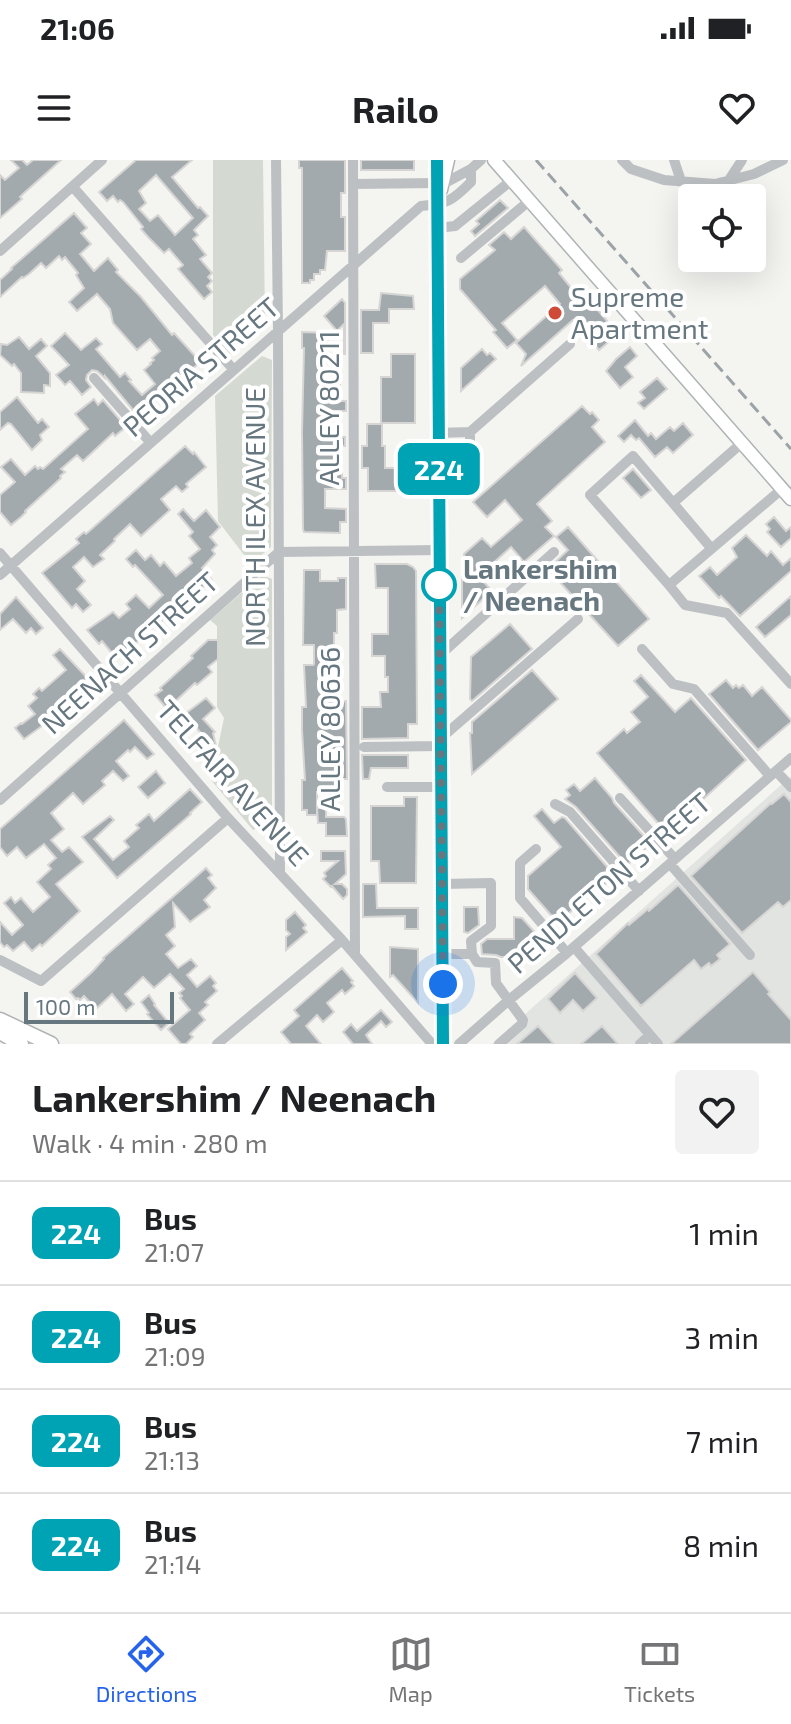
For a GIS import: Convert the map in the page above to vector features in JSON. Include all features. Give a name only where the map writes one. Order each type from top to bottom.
[{"type":"highway","points":[[0,1020],[51,1044]]},
{"type":"highway","points":[[0,1032],[21,1044]]},
{"type":"main road","points":[[437,160],[440,183]]},
{"type":"main road","points":[[443,1044],[437,204],[448,160]]},
{"type":"main road","points":[[494,160],[787,494]]},
{"type":"street","points":[[0,251],[102,160]]},
{"type":"street","name":"NORTH ILEX AVENUE","points":[[276,160],[280,873]]},
{"type":"street","name":"ALLEY 80211","points":[[353,160],[354,552]]},
{"type":"street","points":[[353,184],[440,183],[471,169],[481,160]]},
{"type":"street","points":[[622,160],[631,169],[664,180],[715,184],[754,174],[783,160]]},
{"type":"street","points":[[648,160],[651,175]]},
{"type":"street","points":[[674,160],[681,181]]},
{"type":"street","points":[[729,180],[742,160]]},
{"type":"street","name":"PEORIA STREET","points":[[0,575],[421,206],[454,199],[471,182],[471,169]]},
{"type":"street","points":[[437,228],[455,226],[512,180]]},
{"type":"street","points":[[73,187],[233,369]]},
{"type":"street","points":[[461,258],[529,201]]},
{"type":"street","points":[[438,433],[470,432],[570,344]]},
{"type":"street","points":[[94,378],[150,442]]},
{"type":"street","points":[[439,486],[470,485],[470,432]]},
{"type":"street","points":[[673,503],[743,442]]},
{"type":"street","points":[[711,548],[633,456],[590,495],[685,605],[727,613],[791,684]]},
{"type":"street","points":[[669,585],[711,548],[787,494]]},
{"type":"street","points":[[279,552],[439,550]]},
{"type":"street","name":"NEENACH STREET","points":[[0,800],[279,552]]},
{"type":"street","name":"ALLEY 80636","points":[[354,552],[355,955]]},
{"type":"street","points":[[440,655],[554,552]]},
{"type":"street","name":"TELFAIR AVENUE","points":[[0,553],[228,818],[342,940],[432,1044]]},
{"type":"street","points":[[364,747],[440,742],[578,619]]},
{"type":"street","points":[[642,649],[673,684],[694,689],[773,774],[791,787]]},
{"type":"street","name":"PENDLETON STREET","points":[[459,1044],[791,758]]},
{"type":"street","points":[[387,787],[441,787]]},
{"type":"street","points":[[620,798],[750,955]]},
{"type":"street","points":[[555,804],[570,812],[639,891]]},
{"type":"street","points":[[0,960],[41,981],[228,818]]},
{"type":"street","points":[[536,849],[520,863],[520,898],[658,1044]]},
{"type":"street","points":[[442,884],[491,883],[491,926],[471,941],[472,954],[477,962],[495,963],[496,983],[523,1020],[499,1044]]},
{"type":"street","points":[[217,1044],[342,940]]},
{"type":"street","points":[[443,954],[472,954]]},
{"type":"street","points":[[640,1044],[650,1035]]},
{"type":"shaded area","points":[[213,160],[263,160],[265,325],[230,354],[213,335]]},
{"type":"shaded area","points":[[262,356],[272,360],[271,547],[251,564],[218,521],[215,396]]},
{"type":"shaded area","points":[[262,575],[272,579],[272,826],[266,822],[265,826],[253,830],[211,780],[224,718],[217,707],[217,626],[210,620]]},
{"type":"shaded area","points":[[791,776],[791,1044],[492,1044],[583,962]]},
{"type":"building","points":[[11,160],[22,160],[27,165],[33,160],[61,160],[0,218],[0,175],[5,180],[19,168]]},
{"type":"building","points":[[136,160],[192,160],[172,177],[208,216],[194,230],[198,235],[193,239],[206,255],[200,259],[212,273],[208,277],[212,281],[207,286],[212,292],[204,299],[178,269],[183,265],[169,249],[164,253],[149,238],[123,202],[118,202],[113,196],[107,201],[99,192]],"holes":[[[156,175],[193,218],[175,235],[158,215],[150,221],[139,209],[146,203],[139,191]]]},
{"type":"building","points":[[299,160],[345,160],[341,217],[345,217],[345,251],[327,251],[325,270],[314,274],[314,280],[310,283],[302,283],[302,168],[299,168]]},
{"type":"building","points":[[361,160],[414,160],[414,170],[361,170]]},
{"type":"building","points":[[500,200],[508,208],[475,236],[471,231],[479,224],[476,221]]},
{"type":"building","points":[[74,213],[87,228],[81,233],[91,244],[80,254],[94,271],[108,258],[118,270],[116,272],[195,356],[198,364],[138,416],[105,376],[97,371],[92,370],[87,375],[86,380],[91,387],[82,395],[70,381],[65,385],[56,375],[69,365],[51,346],[65,333],[81,350],[96,338],[102,344],[96,349],[120,377],[125,373],[142,395],[155,384],[144,370],[160,351],[150,339],[137,350],[113,323],[110,309],[97,294],[77,311],[69,302],[84,288],[76,275],[78,273],[65,257],[62,260],[59,256],[46,268],[41,263],[0,297],[0,280]]},
{"type":"building","points":[[524,227],[562,270],[559,273],[572,289],[584,302],[586,300],[597,309],[618,334],[599,350],[573,320],[521,366],[526,354],[516,343],[560,304],[545,286],[502,323],[517,340],[507,348],[493,332],[496,330],[460,289],[460,279],[495,250],[489,245],[504,232],[511,239]]},
{"type":"building","points":[[381,293],[413,296],[414,309],[389,309],[389,323],[373,323],[373,353],[361,353],[361,310],[379,310]]},
{"type":"building","points":[[342,299],[345,303],[345,354],[344,324],[337,331],[324,316]]},
{"type":"building","points":[[302,332],[328,333],[328,342],[323,342],[324,381],[340,381],[340,401],[346,401],[346,411],[329,411],[329,437],[345,437],[345,446],[337,446],[337,471],[342,471],[342,478],[346,478],[346,489],[325,489],[325,508],[346,509],[346,522],[340,522],[340,533],[304,532],[303,529]]},
{"type":"building","points":[[19,337],[29,349],[41,339],[47,346],[36,356],[50,373],[50,386],[44,385],[44,393],[21,392],[21,373],[0,355],[1,344],[7,345]]},
{"type":"building","points":[[630,347],[637,356],[625,367],[633,377],[620,388],[606,371]]},
{"type":"building","points":[[482,349],[496,359],[461,391],[461,368]]},
{"type":"building","points":[[391,354],[415,354],[415,423],[381,423],[381,377],[391,377]]},
{"type":"building","points":[[657,378],[667,389],[644,409],[638,403],[645,398],[640,392]]},
{"type":"building","points":[[17,397],[38,423],[42,419],[49,427],[40,435],[42,440],[32,450],[11,424],[0,430],[0,412]]},
{"type":"building","points":[[94,399],[98,405],[103,400],[126,427],[115,436],[113,433],[83,461],[77,455],[61,469],[65,472],[61,478],[11,525],[0,512],[0,495],[15,482],[1,467],[11,459],[25,475],[35,466],[43,469],[88,429],[75,414]]},
{"type":"building","points":[[582,406],[599,420],[592,427],[605,442],[537,504],[552,521],[545,527],[554,536],[524,562],[511,547],[481,579],[492,591],[462,618],[462,572],[471,564],[465,560],[464,554],[482,538],[491,547],[522,520],[505,500],[487,517],[473,502]]},
{"type":"building","points":[[635,420],[648,436],[651,433],[656,439],[670,427],[674,431],[683,423],[693,435],[673,453],[667,447],[655,457],[639,438],[636,440],[631,435],[624,442],[618,436]]},
{"type":"building","points":[[367,424],[382,424],[385,468],[403,468],[403,464],[414,464],[415,491],[368,491],[368,468],[362,468],[362,446],[367,446]]},
{"type":"building","points":[[185,446],[206,467],[186,484],[188,487],[182,492],[176,486],[161,499],[170,510],[141,536],[130,524],[100,555],[104,559],[93,567],[84,557],[73,567],[85,581],[77,589],[91,605],[83,612],[76,604],[72,608],[42,573],[79,543],[76,539],[84,532],[86,534]]},
{"type":"building","points":[[633,469],[651,490],[641,498],[623,478]]},
{"type":"building","points":[[183,509],[194,521],[206,510],[220,527],[210,537],[217,545],[212,550],[215,554],[202,568],[212,580],[117,659],[102,641],[99,644],[87,630],[113,612],[119,618],[130,609],[126,604],[136,595],[149,608],[163,595],[126,559],[136,550],[145,560],[151,555],[160,566],[164,562],[176,576],[192,563],[189,558],[200,549],[189,536],[193,532],[178,514]]},
{"type":"building","points":[[774,517],[786,531],[791,527],[791,538],[781,547],[767,532],[770,529],[766,524]]},
{"type":"building","points":[[568,527],[649,619],[618,646],[548,569],[568,550],[556,537]]},
{"type":"building","points":[[746,535],[767,556],[771,551],[783,565],[791,558],[791,571],[740,616],[699,576],[710,567],[717,575],[737,557],[732,548]]},
{"type":"building","points":[[375,564],[407,564],[416,571],[417,724],[408,724],[408,738],[362,739],[362,707],[381,707],[380,692],[388,692],[385,656],[372,656],[372,634],[388,634],[388,588],[376,588]]},
{"type":"building","points":[[304,570],[320,570],[320,581],[346,578],[346,609],[337,610],[334,667],[329,667],[329,677],[325,677],[325,692],[337,692],[337,702],[346,701],[347,779],[336,779],[336,792],[317,792],[317,815],[307,815],[307,810],[302,810],[302,780],[305,780],[302,730],[302,707],[306,707],[304,665],[314,664],[314,645],[303,645]]},
{"type":"building","points":[[791,596],[791,615],[765,637],[756,627]]},
{"type":"building","points":[[16,597],[43,628],[36,634],[31,628],[26,633],[13,619],[0,630],[0,614]]},
{"type":"building","points":[[510,624],[532,649],[472,701],[471,657]]},
{"type":"building","points":[[208,640],[218,640],[218,659],[208,667],[212,672],[167,709],[155,695]]},
{"type":"building","points":[[60,649],[92,683],[24,739],[15,728],[35,714],[28,706],[37,698],[33,694],[39,688],[42,691],[66,670],[53,655]]},
{"type":"building","points":[[532,670],[558,699],[472,774],[472,722]]},
{"type":"building","points":[[641,675],[675,712],[691,698],[746,760],[664,830],[597,753],[624,729],[627,733],[640,722],[631,712],[648,697],[634,681]]},
{"type":"building","points":[[726,680],[733,688],[743,685],[752,696],[762,687],[791,722],[758,750],[709,694]]},
{"type":"building","points":[[206,698],[215,708],[203,719],[215,732],[215,754],[208,761],[190,742],[200,732],[191,721],[183,727],[177,720]]},
{"type":"building","points":[[124,720],[154,754],[147,759],[135,747],[130,752],[128,750],[116,761],[129,776],[123,781],[113,771],[102,781],[105,785],[83,804],[73,793],[51,813],[64,829],[51,840],[62,852],[69,847],[83,862],[56,884],[80,911],[42,946],[40,944],[32,951],[24,942],[13,951],[7,945],[4,947],[0,942],[0,922],[12,935],[23,925],[4,903],[11,897],[15,903],[21,898],[33,912],[50,897],[37,882],[51,869],[48,865],[56,858],[44,844],[26,858],[17,847],[7,856],[0,847],[0,829]]},
{"type":"building","points":[[362,755],[408,755],[408,768],[371,768],[369,779],[363,779]]},
{"type":"building","points":[[156,771],[165,783],[148,798],[138,787]]},
{"type":"building","points":[[595,778],[651,844],[627,865],[576,807],[565,799],[570,795],[566,790],[574,784],[580,791]]},
{"type":"building","points":[[190,789],[202,802],[117,878],[82,837],[110,816],[114,820],[94,839],[113,860],[129,847],[124,841],[139,828],[136,825],[149,814],[154,821]]},
{"type":"building","points":[[784,794],[791,802],[791,900],[783,907],[778,902],[742,933],[691,876]]},
{"type":"building","points":[[404,797],[417,797],[416,883],[380,883],[379,861],[371,861],[371,806],[404,806]]},
{"type":"building","points":[[317,808],[326,808],[326,817],[344,817],[347,836],[326,836],[326,823],[318,823]]},
{"type":"building","points":[[542,809],[554,823],[565,818],[615,876],[558,923],[528,889],[528,876],[561,847],[534,816]]},
{"type":"building","points":[[321,851],[345,851],[346,874],[335,884],[342,884],[347,889],[343,899],[323,879],[326,876],[324,873],[338,861],[321,861]]},
{"type":"building","points":[[206,868],[212,875],[208,878],[216,888],[204,900],[210,907],[190,922],[173,903],[175,927],[166,935],[175,946],[166,954],[178,968],[191,959],[197,966],[187,975],[197,987],[210,976],[216,983],[213,986],[217,991],[199,1013],[205,1020],[190,1034],[193,1037],[186,1044],[181,1044],[168,1029],[190,1010],[180,998],[179,993],[184,989],[170,974],[154,988],[143,977],[125,994],[134,1004],[126,1011],[112,994],[96,1009],[84,996],[76,999],[70,992],[103,958]]},
{"type":"building","points":[[363,884],[376,884],[377,908],[418,908],[418,929],[405,929],[405,916],[363,917]]},
{"type":"building","points":[[677,886],[730,944],[717,955],[720,959],[711,966],[709,963],[701,969],[694,960],[641,1006],[596,954],[628,923],[649,911]]},
{"type":"building","points":[[464,907],[478,907],[479,925],[468,933],[464,932]]},
{"type":"building","points":[[295,912],[306,925],[303,928],[307,932],[286,950],[286,937],[290,934],[286,930],[286,920]]},
{"type":"building","points":[[514,917],[522,918],[540,938],[518,957],[482,954],[481,944],[487,939],[514,939]]},
{"type":"building","points":[[390,947],[418,949],[418,1003],[393,975],[390,977]]},
{"type":"building","points":[[342,968],[354,986],[345,994],[342,990],[327,1003],[334,1012],[323,1022],[317,1015],[306,1026],[321,1044],[291,1044],[281,1032],[299,1016],[294,1010]]},
{"type":"building","points":[[753,972],[791,1020],[791,1044],[671,1044]]},
{"type":"building","points":[[575,973],[597,998],[583,1011],[573,1000],[560,1013],[548,999]]},
{"type":"building","points":[[149,995],[169,1023],[161,1030],[141,1002]]},
{"type":"building","points":[[381,1010],[392,1022],[386,1027],[381,1021],[366,1035],[372,1044],[353,1044],[343,1032],[351,1024],[357,1031]]},
{"type":"building","points":[[538,1026],[554,1044],[517,1044]]},
{"type":"building","points":[[602,1026],[618,1044],[581,1044]]},
{"type":"railway","points":[[536,160],[791,449]]},
{"type":"bus line","name":"224","points":[[437,160],[443,1044]]},
{"type":"place","name":"Supreme Apartment","points":[[555,313]]},
{"type":"place","name":"Lankershim / Neenach","points":[[439,585]]},
{"type":"route","points":[[439,585],[439,576],[443,984]]}]
